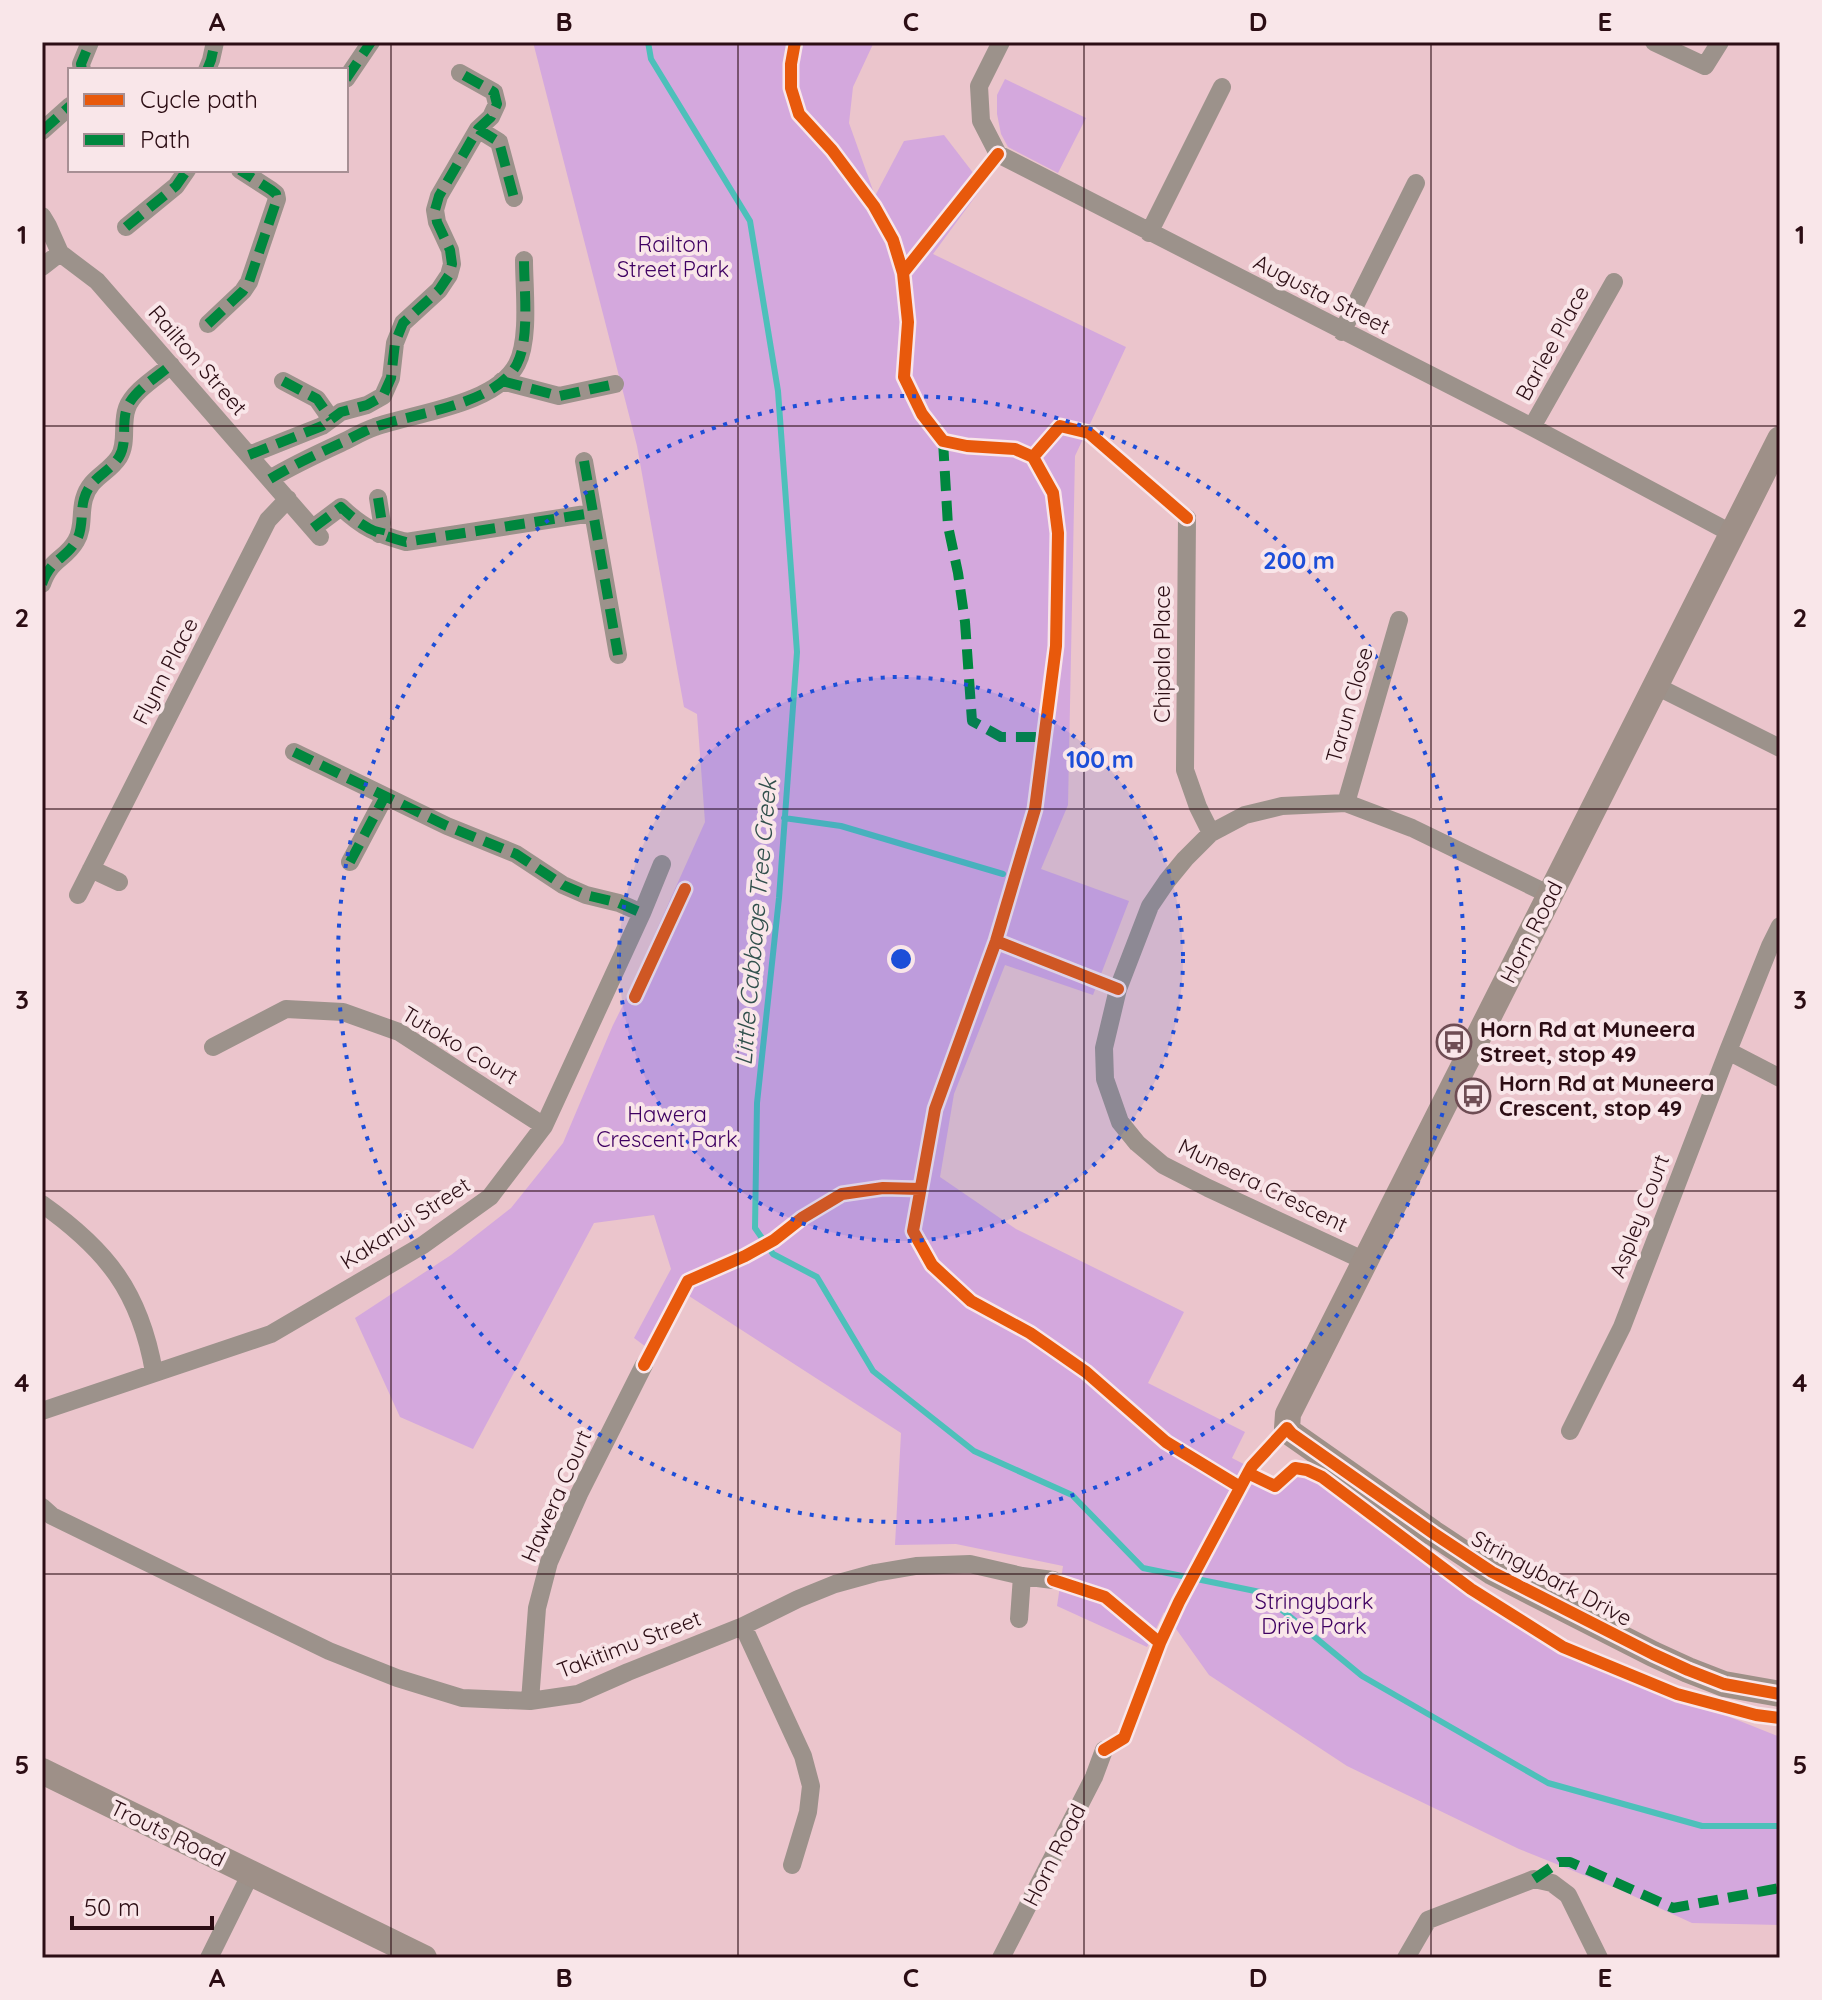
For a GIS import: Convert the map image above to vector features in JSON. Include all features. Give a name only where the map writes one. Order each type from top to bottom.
[{"type":"street","points":[[82,68],[90,42]]},
{"type":"street","points":[[208,68],[215,42]]},
{"type":"street","points":[[348,76],[371,42]]},
{"type":"street","name":"Augusta Street","points":[[1001,42],[979,86],[981,121],[998,154],[1532,427],[1731,533]]},
{"type":"street","points":[[1654,42],[1705,66],[1720,42]]},
{"type":"street","points":[[249,455],[322,426],[341,412],[367,405],[383,396],[391,378],[395,343],[403,323],[439,290],[449,275],[452,264],[450,250],[435,210],[439,196],[478,129],[491,117],[497,104],[494,92],[460,73]]},
{"type":"street","points":[[1149,233],[1222,87]]},
{"type":"street","points":[[42,131],[68,108]]},
{"type":"street","points":[[478,129],[499,142],[514,198]]},
{"type":"street","points":[[126,227],[176,186],[186,172]]},
{"type":"street","points":[[208,324],[249,282],[277,199],[271,190],[243,172]]},
{"type":"street","points":[[1342,332],[1416,183]]},
{"type":"street","name":"Railton Street","points":[[42,216],[60,253],[97,281],[317,532],[341,507],[357,522],[379,534]]},
{"type":"street","points":[[42,267],[60,253]]},
{"type":"street","points":[[270,479],[375,427],[482,395],[502,381],[517,364],[526,331],[524,260]]},
{"type":"street","name":"Barlee Place","points":[[1532,427],[1614,282]]},
{"type":"street","points":[[42,584],[47,571],[76,542],[81,529],[84,499],[91,484],[119,457],[124,443],[127,409],[133,399],[171,365]]},
{"type":"street","points":[[283,381],[317,399],[331,419]]},
{"type":"street","points":[[502,381],[559,396],[615,384]]},
{"type":"street","name":"Horn Road","points":[[1287,1428],[1288,1414],[1780,439]]},
{"type":"street","points":[[584,461],[618,655]]},
{"type":"street","points":[[378,498],[382,523],[379,534],[406,542],[592,513]]},
{"type":"street","name":"Flynn Place","points":[[78,895],[268,520],[288,499]]},
{"type":"street","name":"Chipala Place","points":[[1187,518],[1185,770],[1211,833]]},
{"type":"street","name":"Tarun Close","points":[[1346,803],[1399,620]]},
{"type":"street","points":[[1656,686],[1780,748]]},
{"type":"street","points":[[294,752],[447,826],[516,854],[563,885],[642,913]]},
{"type":"street","points":[[350,862],[385,796]]},
{"type":"street","name":"Muneera Crescent","points":[[1365,1261],[1163,1165],[1137,1143],[1120,1122],[1105,1079],[1104,1048],[1118,989],[1150,906],[1185,859],[1211,833],[1245,815],[1282,806],[1346,803],[1412,828],[1550,895]]},
{"type":"street","name":"Kakanui Street","points":[[42,1411],[271,1334],[423,1245],[490,1197],[544,1126],[662,864]]},
{"type":"street","points":[[91,869],[119,882]]},
{"type":"street","name":"Aspley Court","points":[[1570,1431],[1622,1327],[1728,1051],[1780,926]]},
{"type":"street","name":"Tutoko Court","points":[[213,1047],[286,1009],[343,1012],[399,1032],[544,1126]]},
{"type":"street","points":[[1728,1051],[1780,1078]]},
{"type":"street","points":[[42,1204],[97,1249],[122,1281],[140,1316],[154,1372]]},
{"type":"street","name":"Hawera Court","points":[[530,1701],[537,1608],[549,1562],[579,1494],[644,1365]]},
{"type":"street","name":"Stringybark Drive","points":[[1287,1428],[1492,1572],[1688,1670],[1724,1684],[1780,1694]]},
{"type":"street","name":"Takitimu Street","points":[[42,1507],[52,1516],[329,1651],[397,1678],[462,1698],[530,1701],[578,1694],[743,1626],[798,1599],[875,1573],[916,1566],[970,1564],[1053,1580]]},
{"type":"street","points":[[1019,1619],[1022,1576]]},
{"type":"street","points":[[743,1626],[803,1756],[811,1786],[808,1812],[792,1865]]},
{"type":"street","name":"Horn Road","points":[[1001,1958],[1094,1777],[1104,1750]]},
{"type":"street","name":"Trouts Road","points":[[42,1771],[424,1958]]},
{"type":"street","points":[[209,1958],[251,1873]]},
{"type":"street","points":[[1406,1958],[1428,1920],[1534,1879],[1552,1883],[1568,1895],[1599,1958]]},
{"type":"green space","points":[[533,42],[874,42],[853,87],[849,123],[875,196],[904,141],[944,135],[974,174],[986,182],[933,254],[1126,347],[1075,456],[1068,805],[1041,869],[1129,901],[1093,995],[1005,965],[954,1094],[940,1177],[1016,1229],[1184,1312],[1148,1383],[1245,1432],[1232,1458],[1271,1478],[1266,1489],[1278,1492],[1298,1473],[1311,1476],[1479,1599],[1647,1684],[1780,1737],[1780,1925],[1692,1923],[1519,1849],[1347,1766],[1209,1675],[1164,1612],[1147,1647],[1057,1606],[1063,1566],[956,1544],[895,1545],[901,1433],[689,1296],[657,1355],[634,1338],[671,1269],[654,1215],[594,1223],[473,1449],[400,1417],[355,1318],[451,1255],[511,1208],[563,1143],[705,822],[697,714],[684,707],[637,446]]},
{"type":"green space","points":[[1005,79],[1086,118],[1058,173],[1008,147],[1001,134],[997,114],[997,95]]},
{"type":"waterway","name":"Little Cabbage Tree Creek","points":[[648,42],[651,59],[750,221],[778,391],[797,652],[779,898],[757,1103],[755,1228],[773,1254],[817,1277],[873,1371],[974,1451],[1072,1495],[1143,1568],[1260,1592],[1362,1676],[1548,1783],[1702,1826],[1780,1826]]},
{"type":"waterway","points":[[784,818],[841,826],[1003,874]]},
{"type":"marked path","points":[[82,68],[90,42]]},
{"type":"marked path","points":[[208,68],[215,42]]},
{"type":"marked path","points":[[348,76],[371,42]]},
{"type":"marked path","points":[[249,455],[322,426],[341,412],[367,405],[383,396],[391,378],[395,343],[403,323],[439,290],[449,275],[452,264],[450,250],[435,210],[439,196],[478,129],[491,117],[497,104],[494,92],[460,73]]},
{"type":"marked path","points":[[42,131],[68,108]]},
{"type":"marked path","points":[[478,129],[499,142],[514,198]]},
{"type":"marked path","points":[[126,227],[176,186],[186,172]]},
{"type":"marked path","points":[[208,324],[249,282],[277,199],[271,190],[243,172]]},
{"type":"marked path","points":[[270,479],[366,430],[453,406],[491,389],[506,378],[517,364],[524,341],[524,260]]},
{"type":"marked path","points":[[42,584],[50,569],[72,547],[78,536],[87,492],[119,457],[125,414],[130,402],[171,365]]},
{"type":"marked path","points":[[283,381],[317,399],[331,419]]},
{"type":"marked path","points":[[502,381],[559,396],[615,384]]},
{"type":"marked path","points":[[943,441],[948,526],[965,622],[972,721],[1001,737],[1044,737]]},
{"type":"marked path","points":[[584,461],[618,655]]},
{"type":"marked path","points":[[378,498],[382,523],[379,534]]},
{"type":"marked path","points":[[313,528],[341,507],[371,529],[406,542],[592,513]]},
{"type":"marked path","points":[[294,752],[447,826],[516,854],[563,885],[642,913]]},
{"type":"marked path","points":[[350,862],[385,796]]},
{"type":"marked path","points":[[1534,1879],[1559,1862],[1570,1862],[1673,1908],[1780,1888]]},
{"type":"cycle path","points":[[795,42],[791,88],[799,114],[832,150],[874,206],[893,240],[903,273],[908,322],[904,377],[922,414],[943,441],[1015,449],[1033,457],[1053,493],[1058,533],[1056,646],[1035,809],[996,941],[935,1109],[913,1231],[932,1265],[971,1301],[1030,1333],[1086,1372],[1166,1442],[1240,1487]]},
{"type":"cycle path","points":[[903,273],[998,154]]},
{"type":"cycle path","points":[[1033,457],[1060,426],[1089,433],[1187,518]]},
{"type":"cycle path","points":[[635,997],[685,889]]},
{"type":"cycle path","points":[[996,941],[1118,989]]},
{"type":"cycle path","points":[[644,1365],[688,1281],[774,1240],[802,1218],[842,1194],[883,1188],[920,1189]]},
{"type":"cycle path","points":[[1248,1473],[1287,1428],[1492,1572],[1688,1670],[1724,1684],[1780,1694]]},
{"type":"cycle path","points":[[1104,1750],[1124,1738],[1179,1602],[1248,1473],[1275,1486],[1295,1468],[1322,1477],[1471,1589],[1563,1647],[1677,1694],[1756,1715],[1780,1718]]},
{"type":"cycle path","points":[[1053,1580],[1105,1597],[1160,1643]]},
{"type":"place","name":"Horn Rd at Muneera Street, stop 49","points":[[1454,1042]]},
{"type":"place","name":"Horn Rd at Muneera Crescent, stop 49","points":[[1473,1096]]},
{"type":"park label","name":"Railton Street Park","points":[[673,256]]},
{"type":"park label","name":"Hawera Crescent Park","points":[[667,1126]]},
{"type":"park label","name":"Stringybark Drive Park","points":[[1314,1614]]}]
